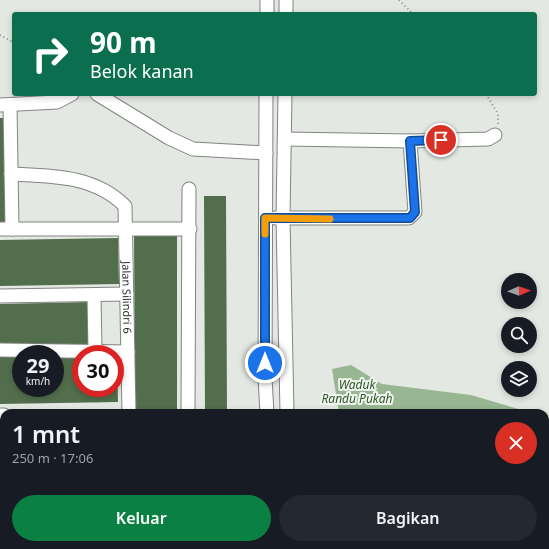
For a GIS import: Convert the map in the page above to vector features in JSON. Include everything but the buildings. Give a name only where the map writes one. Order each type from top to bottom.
[{"type":"street","points":[[267,0],[267,12]]},
{"type":"street","points":[[286,0],[286,12]]},
{"type":"street","points":[[68,96],[57,102],[5,105],[11,174],[6,229],[190,229]]},
{"type":"street","points":[[100,96],[170,138],[193,149],[266,153]]},
{"type":"street","points":[[266,96],[265,378],[267,409]]},
{"type":"street","points":[[285,96],[283,218],[287,409]]},
{"type":"street","points":[[285,139],[410,141],[488,139],[495,135]]},
{"type":"street","points":[[265,218],[410,218],[415,212],[410,141]]},
{"type":"street","name":"Jalan Silindri 6","points":[[11,174],[61,176],[80,180],[126,206],[129,409]]},
{"type":"street","points":[[188,409],[189,189]]},
{"type":"street","points":[[0,296],[127,294]]},
{"type":"street","points":[[94,295],[95,345]]},
{"type":"street","points":[[0,350],[72,351]]},
{"type":"street","points":[[124,352],[128,352]]},
{"type":"path","points":[[399,0],[411,12]]},
{"type":"path","points":[[0,35],[12,42]]},
{"type":"path","points":[[487,96],[498,114],[499,122],[495,135]]},
{"type":"water","name":"Waduk Randu Pukah","points":[[351,365],[382,384],[471,395],[518,409],[338,409],[332,369]]},
{"type":"slow traffic","points":[[265,234],[265,218],[330,219]]},
{"type":"route","points":[[265,363],[265,218],[404,220],[410,218],[415,212],[410,141],[441,140]]}]
